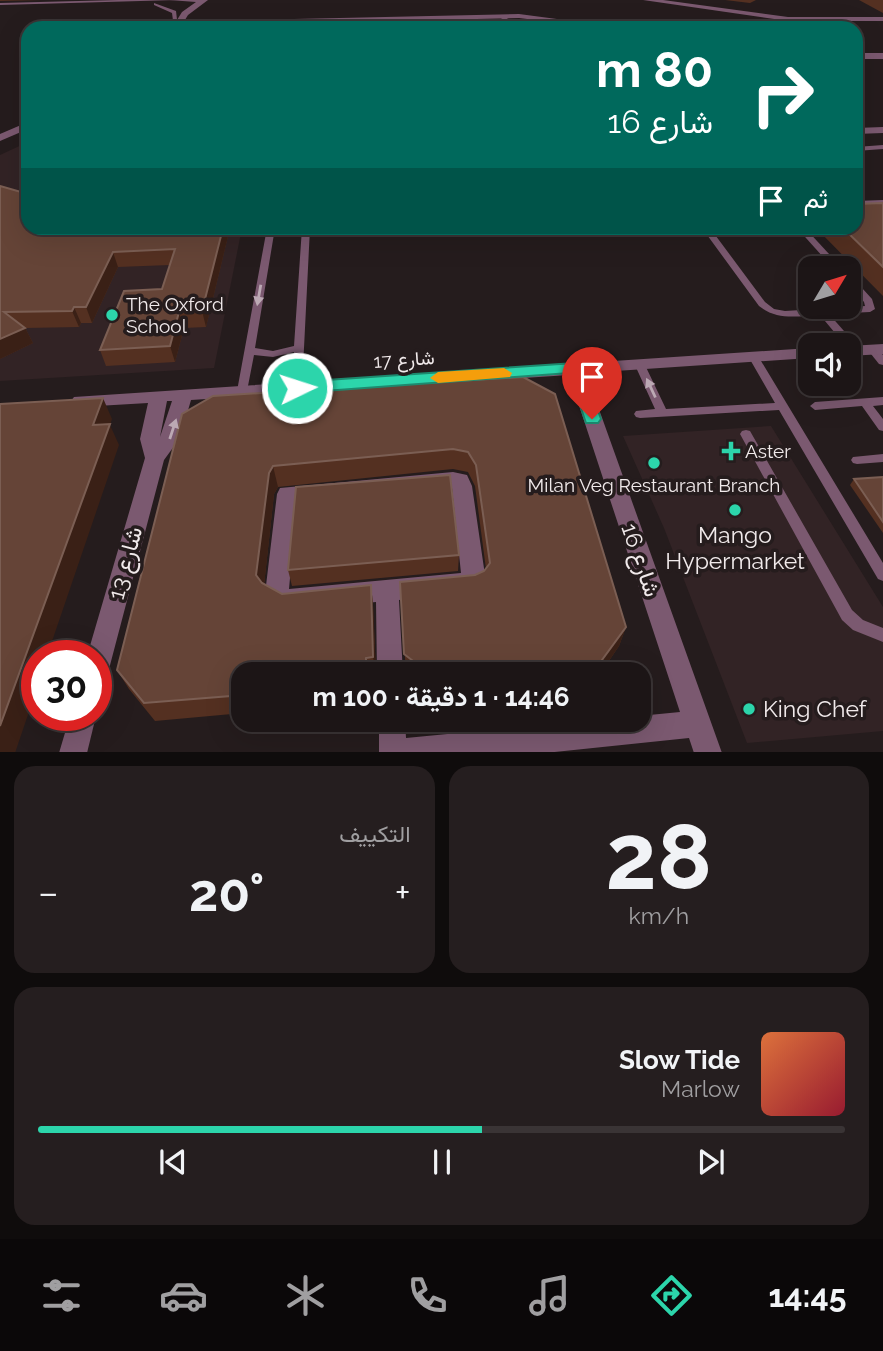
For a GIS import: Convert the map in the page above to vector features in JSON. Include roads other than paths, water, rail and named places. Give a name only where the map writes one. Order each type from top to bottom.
[{"type":"street","points":[[175,0],[204,0]]},
{"type":"street","points":[[175,0],[184,8],[185,14]]},
{"type":"street","points":[[180,21],[185,14],[204,0]]},
{"type":"street","points":[[647,0],[788,19],[881,19]]},
{"type":"street","points":[[294,21],[501,16],[574,21]]},
{"type":"street","points":[[863,56],[883,56]]},
{"type":"street","points":[[0,138],[21,128]]},
{"type":"street","points":[[863,131],[883,130]]},
{"type":"street","name":"شارع 17","points":[[66,402],[798,354]]},
{"type":"street","name":"شارع 16","points":[[575,368],[708,752]]},
{"type":"street","name":"شارع 13","points":[[104,640],[155,458],[170,438],[183,395]]},
{"type":"street","name":"شارع 13","points":[[155,458],[149,439],[159,396]]},
{"type":"street","points":[[460,481],[474,582],[387,591],[287,600],[279,598],[277,590],[287,494],[460,481]]},
{"type":"street","points":[[387,591],[390,662]]},
{"type":"street","points":[[398,752],[697,724]]},
{"type":"street","points":[[73,752],[79,731]]},
{"type":"street","points":[[392,732],[393,752]]},
{"type":"lane","points":[[0,4],[175,0]]},
{"type":"lane","points":[[86,2],[137,2],[165,6],[174,12],[175,21]]},
{"type":"lane","points":[[501,16],[508,21]]},
{"type":"lane","points":[[863,149],[883,148]]},
{"type":"lane","points":[[863,203],[883,202]]},
{"type":"lane","points":[[242,391],[270,235]]},
{"type":"lane","points":[[297,388],[306,235]]},
{"type":"lane","points":[[711,235],[766,308],[785,314],[798,314]]},
{"type":"lane","points":[[807,235],[827,256]]},
{"type":"lane","points":[[861,292],[870,302],[870,309],[861,310]]},
{"type":"lane","points":[[830,319],[868,352]]},
{"type":"lane","points":[[249,351],[273,354],[299,348]]},
{"type":"lane","points":[[753,356],[883,575]]},
{"type":"lane","points":[[639,363],[662,412]]},
{"type":"lane","points":[[815,406],[883,401]]},
{"type":"lane","points":[[865,402],[883,427]]},
{"type":"lane","points":[[640,414],[783,406]]},
{"type":"lane","points":[[746,434],[847,615],[858,625],[883,635]]},
{"type":"lane","points":[[857,460],[883,458]]},
{"type":"place","name":"The Oxford School","points":[[112,315]]},
{"type":"place","name":"Aster","points":[[731,451]]},
{"type":"place","name":"Milan Veg Restaurant Branch","points":[[654,463]]},
{"type":"place","name":"Mango Hypermarket","points":[[735,510]]},
{"type":"place","name":"King Chef","points":[[749,709]]}]
